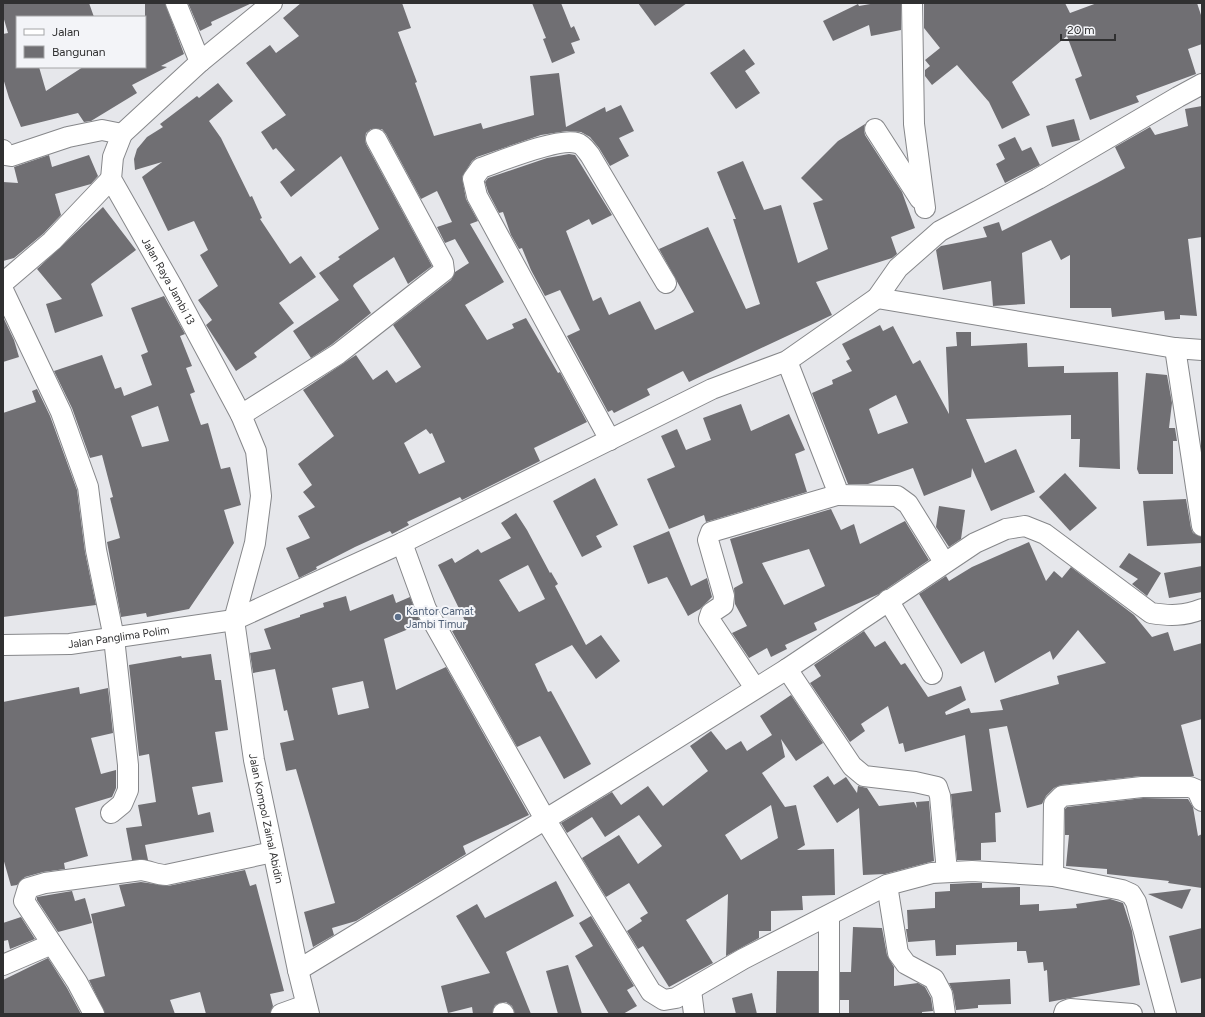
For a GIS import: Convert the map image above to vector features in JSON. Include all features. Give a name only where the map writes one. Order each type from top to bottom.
[{"type":"street","points":[[176,3],[200,62]]},
{"type":"street","points":[[3,283],[52,241],[111,179],[113,157],[122,134],[200,62],[272,3]]},
{"type":"street","points":[[912,3],[914,124],[925,208]]},
{"type":"street","points":[[1202,84],[1038,179],[940,231],[898,268],[877,298],[1175,348],[1202,350]]},
{"type":"street","points":[[875,129],[940,231]]},
{"type":"street","points":[[3,150],[5,155],[10,156],[68,137],[102,130],[122,134]]},
{"type":"street","points":[[241,415],[338,354],[444,271],[443,263],[376,139]]},
{"type":"street","points":[[610,440],[477,196],[472,179],[476,172],[481,168],[551,144],[569,141],[578,143],[590,155],[666,284]]},
{"type":"street","name":"Jalan Raya Jambi 13","points":[[111,179],[173,288],[241,415],[256,451],[261,496],[255,543],[234,620]]},
{"type":"street","points":[[3,290],[61,412],[88,487],[96,550],[114,638],[128,765],[128,790],[122,804],[111,813]]},
{"type":"street","name":"Jalan Panglima Polim","points":[[3,645],[70,644],[234,620],[402,543],[712,389],[787,361],[877,298]]},
{"type":"street","points":[[1175,348],[1202,526]]},
{"type":"street","points":[[787,361],[836,486],[837,495]]},
{"type":"street","points":[[755,688],[709,619],[710,613],[723,605],[724,596],[708,540],[711,532],[837,495],[897,496],[908,504],[944,562]]},
{"type":"street","points":[[298,970],[786,669],[974,543],[1006,529],[1025,526],[1045,534],[1150,613],[1172,616],[1188,614],[1202,609]]},
{"type":"street","points":[[402,543],[426,609],[545,819],[651,992],[664,1000],[676,998],[743,960],[887,885],[932,873],[972,871],[1053,876],[1122,890],[1131,894],[1136,902],[1166,1014]]},
{"type":"street","points":[[888,600],[932,674]]},
{"type":"street","name":"Jalan Kompol Zainal Abidin","points":[[234,620],[254,760],[298,970],[308,1009]]},
{"type":"street","points":[[786,669],[852,766],[864,776],[915,782],[937,787],[940,796],[947,872]]},
{"type":"street","points":[[1053,876],[1054,804],[1062,796],[1142,788],[1190,787],[1197,790],[1202,801]]},
{"type":"street","points":[[94,1014],[77,982],[24,901],[28,888],[45,883],[142,870],[150,871],[159,875],[166,874],[273,852]]},
{"type":"street","points":[[887,885],[898,953],[906,964],[934,979],[942,994],[945,1014]]},
{"type":"street","points":[[829,1014],[830,916]]},
{"type":"street","points":[[3,966],[52,944]]},
{"type":"street","points":[[691,990],[694,1014]]},
{"type":"street","points":[[280,1014],[308,1009]]},
{"type":"street","points":[[1064,1014],[1065,1011],[1070,1009],[1132,1014]]},
{"type":"building","points":[[3,3],[89,3],[94,16],[16,16],[16,68],[39,68],[46,91],[81,68],[146,68],[145,3],[165,3],[184,54],[161,66],[167,67],[132,85],[137,93],[91,121],[84,122],[78,113],[21,127],[9,98],[3,78],[3,34],[8,33],[3,16]]},
{"type":"building","points":[[188,3],[252,3],[211,22],[212,25],[200,31]]},
{"type":"building","points":[[301,3],[402,3],[411,28],[398,32],[417,82],[415,83],[434,136],[481,123],[483,129],[534,115],[530,76],[559,73],[566,127],[605,107],[606,112],[621,105],[634,131],[619,138],[629,156],[610,166],[590,137],[581,132],[567,131],[541,135],[477,157],[472,161],[462,177],[466,199],[478,221],[470,224],[504,282],[465,305],[487,340],[514,328],[512,324],[526,318],[558,373],[560,372],[587,422],[534,448],[540,461],[462,500],[460,497],[407,522],[409,525],[392,534],[390,531],[355,547],[316,567],[317,569],[299,578],[286,548],[310,538],[298,516],[315,507],[303,492],[312,485],[298,464],[334,436],[303,390],[356,355],[373,380],[387,370],[396,383],[421,367],[393,325],[451,280],[455,272],[469,263],[455,239],[445,243],[437,227],[452,222],[437,191],[421,199],[386,134],[382,129],[371,129],[366,133],[366,144],[432,266],[408,284],[394,257],[354,284],[353,286],[371,313],[331,345],[311,358],[293,331],[339,300],[319,273],[340,259],[338,257],[379,229],[341,156],[291,197],[280,182],[295,170],[276,148],[273,150],[261,132],[286,115],[246,63],[270,45],[276,53],[299,36],[283,18]],"holes":[[[426,429],[430,434],[432,433],[445,462],[419,474],[404,443]]]},
{"type":"building","points":[[532,3],[561,3],[571,28],[574,26],[580,40],[571,43],[575,53],[552,63],[543,39],[546,38]]},
{"type":"building","points":[[638,3],[687,3],[655,26]]},
{"type":"building","points":[[876,3],[901,3],[901,30],[871,36],[869,25],[833,41],[823,21],[858,4],[859,6]]},
{"type":"building","points":[[924,3],[1065,3],[1070,13],[1097,3],[1197,3],[1202,18],[1202,44],[1188,49],[1196,74],[1136,96],[1139,102],[1090,120],[1075,79],[1082,76],[1067,36],[1012,82],[1030,115],[1002,129],[989,102],[957,65],[932,85],[925,76],[925,70],[930,66],[925,60],[940,48],[924,28]]},
{"type":"building","points":[[744,49],[755,64],[745,71],[760,93],[736,109],[710,73]]},
{"type":"building","points":[[218,83],[233,101],[209,121],[221,138],[250,197],[252,196],[262,218],[260,219],[290,264],[301,256],[316,277],[279,303],[294,323],[254,353],[257,357],[236,371],[206,325],[212,320],[198,300],[218,286],[200,255],[208,250],[194,221],[168,231],[142,177],[162,162],[135,170],[134,159],[137,149],[147,137],[163,127],[160,124],[197,96],[199,98]]},
{"type":"building","points":[[1202,106],[1202,237],[1188,239],[1197,316],[1180,315],[1180,319],[1165,320],[1164,311],[1112,317],[1111,308],[1070,308],[1070,255],[1061,260],[1051,240],[1022,253],[1025,304],[993,306],[991,281],[943,290],[936,250],[941,246],[987,237],[983,227],[999,222],[1002,231],[1125,168],[1115,147],[1150,127],[1155,135],[1188,126],[1185,109]]},
{"type":"building","points":[[1074,119],[1080,140],[1052,147],[1046,126]]},
{"type":"building","points":[[865,124],[865,135],[902,192],[915,228],[891,237],[897,254],[892,258],[816,282],[832,315],[689,382],[683,371],[647,389],[650,395],[614,413],[612,410],[608,412],[567,336],[580,330],[560,290],[545,296],[531,270],[522,248],[519,249],[511,235],[503,212],[499,213],[488,192],[485,182],[488,178],[547,158],[569,154],[575,155],[612,215],[592,225],[589,219],[566,231],[593,301],[601,297],[609,315],[640,301],[655,330],[694,312],[659,249],[708,227],[746,309],[760,304],[733,219],[736,219],[717,172],[743,161],[764,210],[781,205],[798,263],[828,249],[813,203],[823,200],[801,178],[838,141]]},
{"type":"building","points":[[1015,137],[1022,151],[1031,147],[1040,165],[1005,183],[996,164],[1005,159],[998,145]]},
{"type":"building","points":[[49,155],[52,167],[89,155],[98,176],[91,184],[55,194],[61,215],[44,233],[14,258],[3,261],[3,182],[18,183],[14,167]]},
{"type":"building","points":[[103,207],[136,250],[91,284],[103,316],[55,333],[46,304],[62,299],[37,269]]},
{"type":"building","points":[[164,296],[185,334],[180,336],[192,366],[186,368],[195,392],[190,394],[201,425],[208,423],[221,469],[230,467],[241,505],[224,510],[234,543],[189,609],[147,617],[146,613],[121,617],[107,542],[120,538],[110,498],[113,497],[102,455],[90,458],[72,408],[54,371],[102,355],[115,389],[121,387],[124,396],[152,385],[141,355],[148,352],[131,308]],"holes":[[[158,406],[169,441],[142,447],[131,416]]]},
{"type":"building","points":[[3,317],[14,340],[19,357],[3,362]]},
{"type":"building","points":[[880,325],[883,331],[893,326],[913,364],[920,360],[949,414],[946,347],[957,346],[956,332],[971,332],[971,346],[1027,343],[1028,367],[1064,366],[1064,373],[1118,372],[1120,469],[1079,467],[1080,439],[1071,439],[1071,415],[966,419],[985,463],[1016,449],[1035,492],[991,511],[972,468],[971,477],[924,496],[913,468],[868,484],[848,484],[812,393],[833,384],[832,380],[852,371],[846,361],[850,359],[842,344]],"holes":[[[896,395],[908,423],[878,434],[869,409]]]},
{"type":"building","points":[[1146,373],[1167,375],[1172,403],[1169,428],[1175,428],[1177,441],[1173,441],[1173,474],[1139,474],[1137,469]]},
{"type":"building","points":[[37,389],[50,416],[77,490],[85,552],[96,605],[3,617],[3,413],[36,402],[32,391]]},
{"type":"building","points":[[741,404],[751,431],[789,414],[805,450],[795,454],[807,492],[706,522],[704,515],[669,529],[647,479],[675,467],[661,436],[677,429],[686,450],[711,440],[703,418]]},
{"type":"building","points":[[1065,473],[1097,508],[1070,531],[1039,497]]},
{"type":"building","points":[[595,478],[618,525],[596,536],[602,547],[582,557],[553,501]]},
{"type":"building","points":[[1186,499],[1191,528],[1193,533],[1202,537],[1202,543],[1147,546],[1143,501]]},
{"type":"building","points":[[939,506],[965,510],[961,539],[949,547],[936,527]]},
{"type":"building","points":[[831,509],[841,530],[854,524],[860,544],[905,521],[929,560],[879,594],[814,623],[817,630],[785,645],[787,649],[771,657],[767,648],[749,658],[732,633],[747,626],[735,604],[734,588],[743,583],[730,539]],"holes":[[[809,549],[825,586],[784,605],[762,563]]]},
{"type":"building","points":[[516,513],[550,573],[551,572],[558,584],[555,586],[586,645],[601,635],[620,661],[596,679],[572,645],[535,664],[548,692],[551,691],[591,764],[564,779],[540,736],[517,747],[452,631],[467,625],[438,565],[452,558],[455,563],[478,549],[481,553],[511,538],[501,523]],"holes":[[[528,565],[545,599],[519,612],[499,580]]]},
{"type":"building","points":[[669,531],[691,586],[707,578],[712,597],[700,609],[688,616],[667,577],[648,584],[633,546]]},
{"type":"building","points":[[1029,542],[1046,581],[1054,571],[1062,578],[1071,567],[1134,615],[1152,637],[1168,632],[1174,651],[1202,643],[1202,719],[1181,725],[1194,776],[1141,776],[1061,785],[1054,788],[1046,796],[1042,804],[1027,808],[1007,726],[989,729],[1001,812],[995,813],[996,842],[981,843],[981,860],[957,860],[951,794],[972,791],[965,735],[905,752],[903,743],[899,744],[888,706],[861,724],[865,731],[850,742],[810,683],[821,676],[814,665],[864,631],[875,647],[885,641],[901,665],[905,663],[928,697],[961,686],[966,700],[945,712],[946,715],[969,708],[971,713],[1003,710],[1000,700],[1059,684],[1057,676],[1106,663],[1078,630],[1053,660],[1050,651],[995,683],[984,651],[961,664],[919,594],[946,576],[949,581],[972,567]]},
{"type":"building","points":[[1129,553],[1161,573],[1147,596],[1132,584],[1138,579],[1119,567]]},
{"type":"building","points":[[1202,566],[1202,592],[1169,598],[1164,573]]},
{"type":"building","points":[[393,594],[396,603],[410,597],[421,624],[384,639],[396,690],[446,667],[529,815],[463,846],[466,854],[356,921],[332,928],[334,935],[313,947],[304,912],[335,903],[296,769],[286,771],[280,743],[294,740],[287,710],[284,711],[275,669],[253,673],[250,653],[271,649],[264,629],[324,607],[323,603],[346,596],[350,611]],"holes":[[[363,681],[369,708],[338,715],[332,688]]]},
{"type":"building","points":[[211,654],[215,680],[221,680],[228,730],[215,732],[223,782],[192,787],[198,815],[210,812],[214,832],[145,845],[148,860],[132,860],[126,828],[142,826],[138,805],[156,802],[149,754],[139,756],[129,665],[181,656],[182,658]]},
{"type":"building","points":[[79,687],[80,694],[108,688],[113,733],[91,738],[101,774],[116,770],[116,788],[112,797],[75,808],[88,856],[64,863],[65,869],[43,872],[25,877],[17,885],[11,886],[3,858],[3,702]]},
{"type":"building","points":[[791,695],[823,743],[796,761],[781,739],[785,757],[762,773],[785,807],[796,805],[805,845],[797,850],[834,849],[835,895],[802,896],[803,910],[771,911],[771,931],[759,931],[759,938],[726,956],[728,894],[686,920],[713,963],[669,987],[643,946],[638,949],[627,931],[642,921],[640,918],[648,913],[629,883],[606,897],[582,858],[619,835],[638,864],[662,846],[639,815],[605,837],[592,817],[567,833],[561,823],[612,792],[621,805],[648,786],[663,806],[708,771],[690,746],[711,731],[726,750],[741,741],[747,751],[772,735],[760,716]],"holes":[[[771,805],[778,838],[741,860],[725,835]]]},
{"type":"building","points":[[828,776],[834,785],[846,777],[857,793],[858,786],[867,788],[879,806],[914,802],[917,808],[916,802],[929,801],[934,861],[885,874],[863,875],[859,808],[837,823],[813,786]]},
{"type":"building","points":[[1143,798],[1188,799],[1193,807],[1198,836],[1202,834],[1202,888],[1168,883],[1169,881],[1107,874],[1107,869],[1066,866],[1069,835],[1065,835],[1065,809],[1067,807]]},
{"type":"building","points":[[245,870],[250,886],[256,884],[284,991],[270,994],[273,1006],[270,1014],[206,1014],[200,992],[170,1000],[175,1014],[105,1014],[89,980],[105,976],[91,914],[125,906],[119,885],[141,882],[168,886]]},
{"type":"building","points":[[556,881],[574,916],[506,952],[531,1014],[515,1014],[512,1006],[506,1002],[495,1005],[492,1014],[473,1014],[472,1007],[448,1013],[441,986],[490,973],[456,916],[477,904],[485,918]]},
{"type":"building","points":[[982,883],[982,888],[1020,887],[1020,905],[1039,904],[1039,911],[1077,908],[1076,904],[1110,899],[1123,903],[1132,931],[1140,985],[1049,1002],[1047,970],[1044,971],[1043,962],[1028,963],[1026,951],[1017,951],[1017,942],[956,945],[956,955],[936,956],[935,940],[908,942],[906,929],[908,929],[907,910],[935,908],[935,892],[950,891],[950,884]]},
{"type":"building","points":[[1191,889],[1182,909],[1148,894]]},
{"type":"building","points":[[72,891],[75,901],[85,898],[92,923],[58,932],[37,900],[37,897]]},
{"type":"building","points":[[591,916],[634,986],[627,990],[637,1006],[623,1014],[609,1014],[575,956],[593,946],[579,923]]},
{"type":"building","points":[[21,917],[35,939],[10,949],[8,940],[3,941],[3,923]]},
{"type":"building","points":[[853,927],[882,928],[887,955],[894,967],[894,986],[918,983],[925,987],[931,998],[933,1011],[922,1012],[922,1014],[849,1014],[849,1000],[840,1000],[840,972],[851,972]]},
{"type":"building","points":[[1202,928],[1202,978],[1181,983],[1169,936]]},
{"type":"building","points":[[48,958],[81,1014],[3,1014],[3,980]]},
{"type":"building","points":[[568,965],[582,1014],[558,1014],[546,971]]},
{"type":"building","points":[[777,971],[818,971],[818,1014],[776,1014]]},
{"type":"building","points":[[1010,979],[1011,1004],[978,1005],[978,1008],[956,1010],[953,992],[949,983]]},
{"type":"building","points":[[752,993],[757,1014],[736,1014],[732,998]]},
{"type":"place","name":"Kantor Camat Jambi Timur","points":[[398,617]]}]
